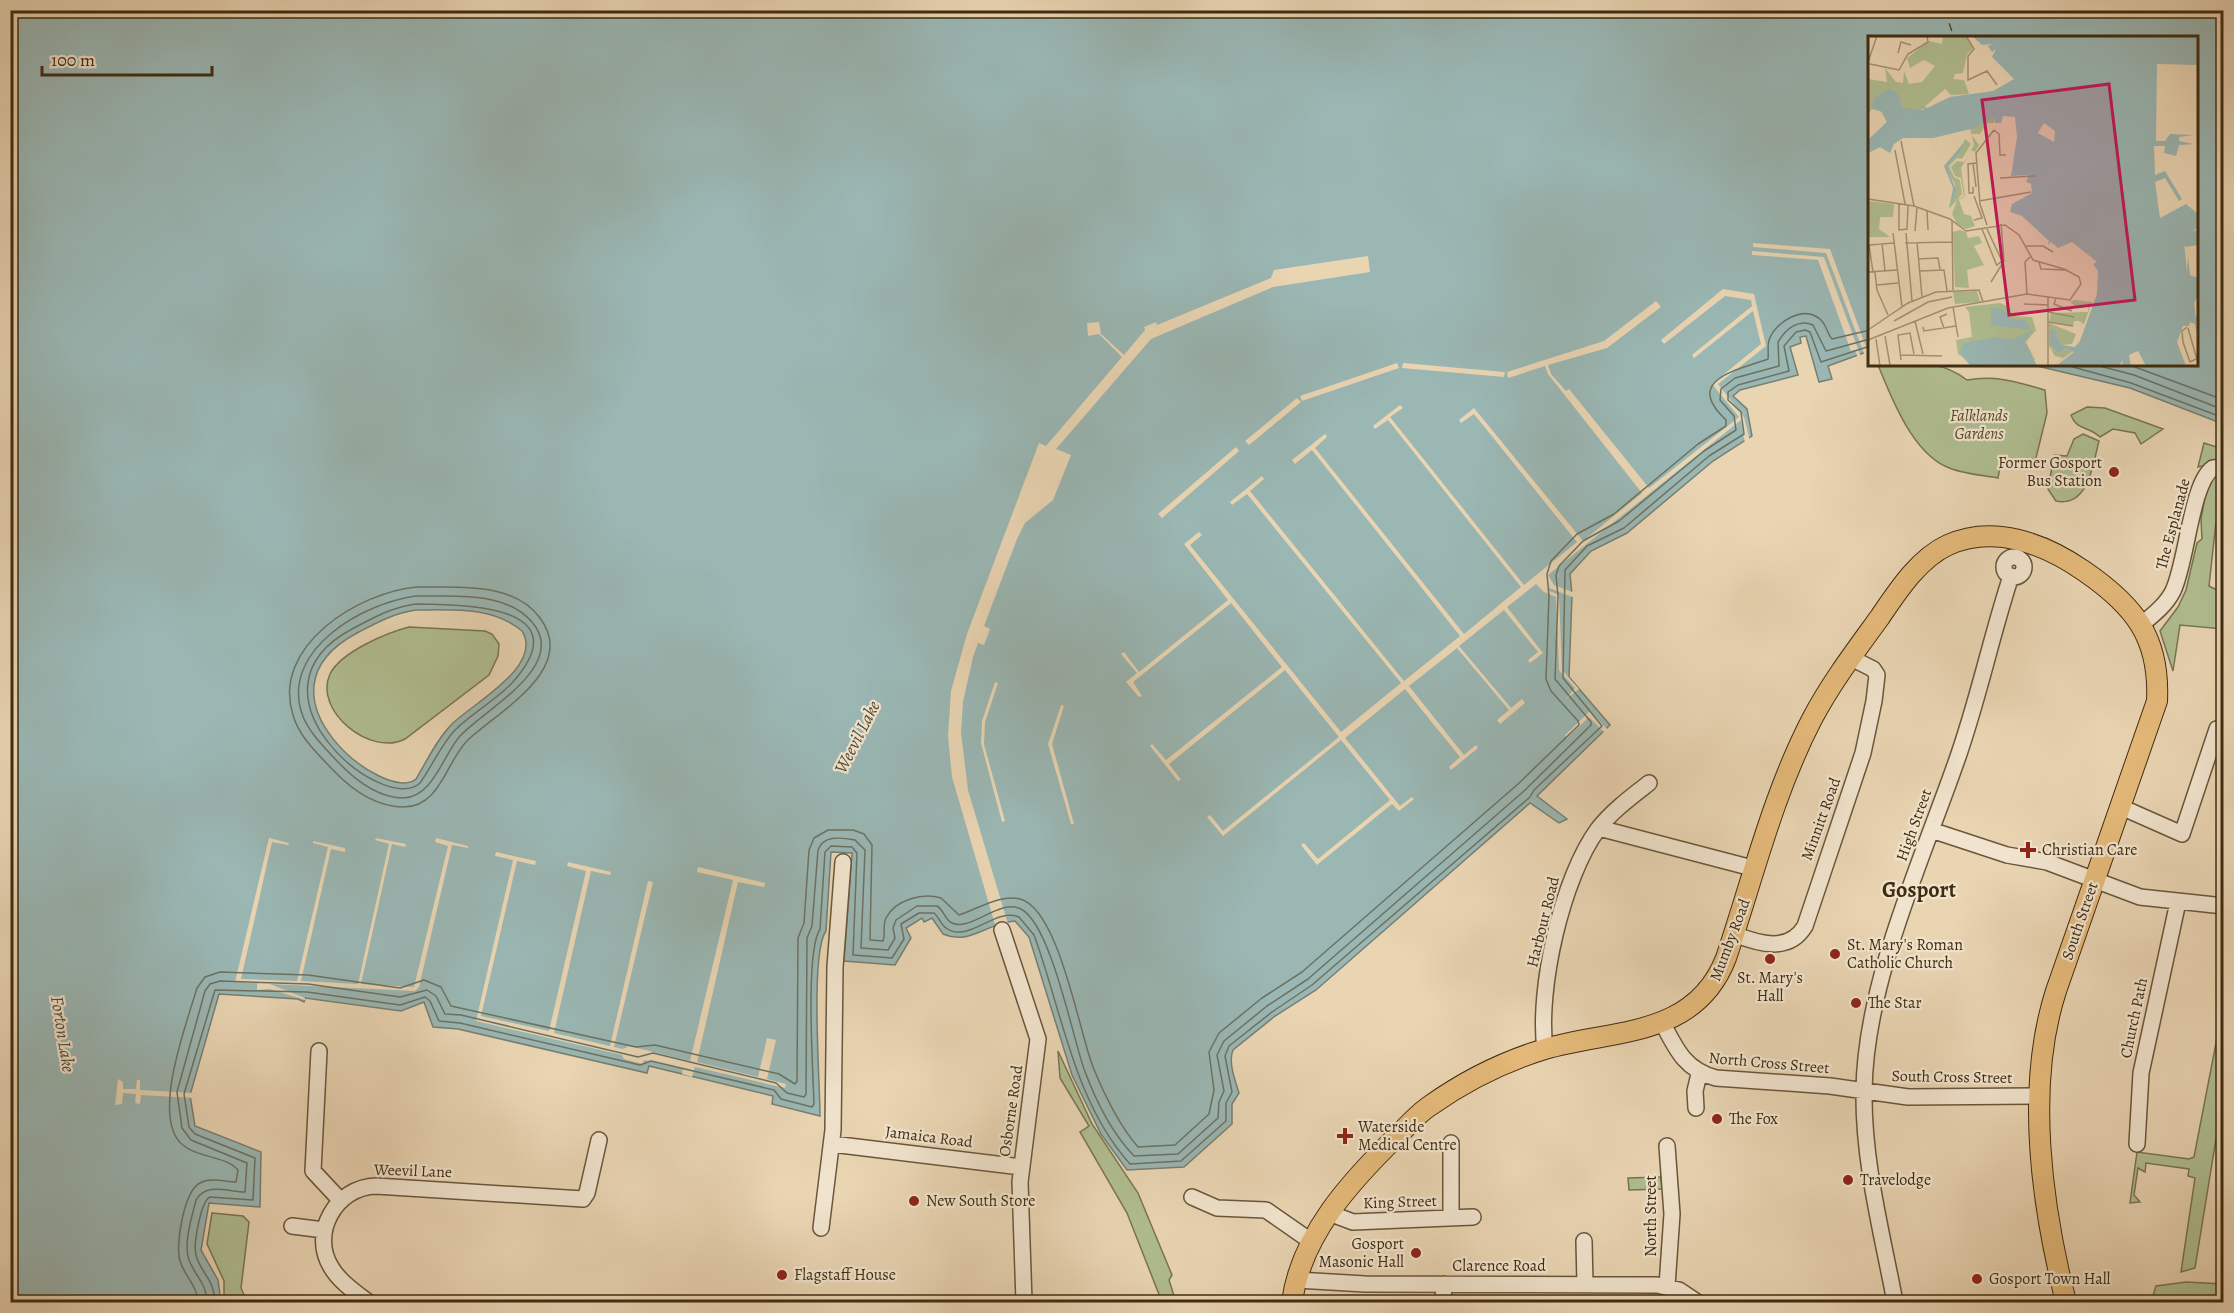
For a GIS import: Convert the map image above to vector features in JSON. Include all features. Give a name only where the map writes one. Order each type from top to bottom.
[{"type":"main road","name":"Mumby Road","points":[[1292,1302],[1297,1280],[1312,1242],[1329,1213],[1360,1172],[1429,1106],[1484,1072],[1545,1049],[1662,1022],[1692,1006],[1711,987],[1721,971],[1778,799],[1800,744],[1826,695],[1851,658],[1909,579],[1937,552],[1955,542],[1975,538],[2002,537],[2020,549]]},
{"type":"main road","name":"South Street","points":[[2020,549],[2060,555],[2113,593],[2148,636],[2157,665],[2157,701],[2052,1005],[2039,1096],[2049,1220],[2066,1302]]},
{"type":"street","name":"The Esplanade","points":[[2141,625],[2157,612],[2173,590],[2185,554],[2201,482],[2210,470],[2221,467]]},
{"type":"street","name":"High Street","points":[[1895,1302],[1868,1155],[1864,1091],[1868,1048],[1888,953],[1955,767],[2011,576],[2004,569],[2005,562],[2020,549]]},
{"type":"street","name":"Minnitt Road","points":[[1734,934],[1763,943],[1783,944],[1798,938],[1805,926],[1863,753],[1874,701],[1877,675],[1873,669],[1851,658]]},
{"type":"street","points":[[2121,807],[2182,834],[2217,729],[2223,728]]},
{"type":"street","name":"Harbour Road","points":[[1545,1049],[1543,1008],[1565,895],[1580,857],[1599,828],[1649,783]]},
{"type":"street","points":[[1599,828],[1756,869]]},
{"type":"street","points":[[1931,830],[2007,855],[2047,862],[2140,897],[2223,906]]},
{"type":"street","points":[[821,1228],[832,1143],[835,967],[843,862]]},
{"type":"street","name":"Church Path","points":[[2137,1144],[2141,1073],[2178,902]]},
{"type":"street","name":"Osborne Road","points":[[1002,930],[1038,1039],[1021,1167],[1019,1213],[1024,1302]]},
{"type":"street","name":"North Cross Street","points":[[1662,1022],[1682,1056],[1699,1074],[1732,1080],[1830,1086],[1864,1091]]},
{"type":"street","points":[[319,1051],[313,1171],[341,1201],[331,1213],[324,1230],[324,1248],[331,1267],[368,1302]]},
{"type":"street","points":[[1696,1108],[1695,1091],[1699,1074]]},
{"type":"street","name":"South Cross Street","points":[[1864,1091],[1908,1097],[2039,1096]]},
{"type":"street","name":"Weevil Lane","points":[[341,1201],[354,1192],[372,1186],[576,1198],[586,1196],[599,1140]]},
{"type":"street","name":"Jamaica Road","points":[[832,1143],[1021,1167]]},
{"type":"street","points":[[1451,1143],[1451,1218]]},
{"type":"street","name":"North Street","points":[[1667,1146],[1672,1223],[1667,1286]]},
{"type":"street","points":[[1192,1197],[1217,1208],[1266,1210],[1312,1242]]},
{"type":"street","name":"King Street","points":[[1329,1213],[1353,1222],[1473,1217]]},
{"type":"street","points":[[292,1227],[324,1230]]},
{"type":"street","points":[[1584,1241],[1585,1284]]},
{"type":"street","name":"Clarence Road","points":[[1297,1280],[1328,1283],[1667,1286],[1681,1291],[1697,1302]]},
{"type":"street","points":[[1443,1302],[1444,1284]]},
{"type":"green space","name":"Falklands Gardens","points":[[1878,366],[1939,366],[1967,380],[1997,379],[2045,390],[2047,413],[2034,466],[2013,461],[2000,467],[1998,478],[1947,467],[1935,460],[1913,437],[1889,392]]},
{"type":"green space","points":[[2087,407],[2105,408],[2163,429],[2141,444],[2135,433],[2113,429],[2100,437],[2077,424],[2071,415]]},
{"type":"green space","points":[[2083,434],[2099,441],[2088,482],[2076,498],[2056,501],[2048,489],[2054,455],[2067,456],[2074,439]]},
{"type":"green space","points":[[2204,443],[2223,449],[2223,480],[2218,497],[2222,497],[2218,522],[2216,522],[2209,586],[2223,593],[2223,629],[2180,625],[2173,671],[2160,631],[2178,607],[2186,590],[2197,543],[2202,539],[2201,519],[2211,464],[2198,467]]},
{"type":"green space","points":[[409,627],[485,631],[492,634],[499,644],[498,656],[489,675],[405,739],[391,743],[377,742],[348,727],[337,716],[330,702],[327,688],[330,674],[344,658],[365,644]]},
{"type":"green space","points":[[2223,1007],[2223,1096],[2195,1268],[2181,1272],[2195,1178],[2188,1176],[2189,1169],[2146,1163],[2145,1172],[2138,1168],[2134,1195],[2140,1202],[2130,1203],[2137,1152],[2189,1159],[2194,1157]]},
{"type":"green space","points":[[1058,1051],[1092,1124],[1138,1193],[1172,1275],[1169,1280],[1176,1302],[1162,1302],[1127,1213],[1080,1132],[1089,1126],[1060,1078]]},
{"type":"green space","points":[[1661,1177],[1662,1189],[1629,1190],[1628,1178]]},
{"type":"green space","points":[[212,1213],[243,1216],[249,1222],[241,1288],[247,1302],[224,1302],[224,1281],[207,1244]]},
{"type":"green space","points":[[2186,1282],[2223,1284],[2223,1302],[2151,1302],[2156,1286]]},
{"type":"water","points":[[10,11],[2223,11],[2223,424],[2130,388],[2037,366],[2198,366],[2198,36],[1868,36],[1868,351],[1828,366],[1832,379],[1819,382],[1806,336],[1800,337],[1801,343],[1790,347],[1798,375],[1740,390],[1733,396],[1747,409],[1752,436],[1713,461],[1627,533],[1591,551],[1570,574],[1572,595],[1569,677],[1610,725],[1537,796],[1567,819],[1559,823],[1530,803],[1316,990],[1275,1016],[1233,1050],[1232,1065],[1239,1093],[1232,1104],[1232,1124],[1184,1167],[1127,1170],[1101,1134],[1072,1075],[1029,937],[1015,921],[1005,922],[971,935],[953,937],[943,934],[932,918],[924,922],[922,918],[906,928],[911,938],[895,965],[844,961],[852,853],[831,852],[826,931],[818,964],[820,1116],[772,1104],[773,1096],[649,1066],[647,1073],[458,1029],[433,1027],[424,1002],[401,1011],[305,998],[304,1002],[298,999],[219,994],[190,1095],[195,1126],[261,1152],[260,1207],[209,1203],[201,1250],[218,1280],[221,1302],[11,1302]],"holes":[[[416,610],[458,610],[498,617],[522,631],[526,644],[523,657],[515,671],[503,683],[452,724],[437,743],[416,779],[400,783],[379,776],[355,760],[333,739],[318,713],[314,685],[326,658],[357,633],[400,613]]]},
{"type":"pier","points":[[1753,243],[1830,249],[1868,355],[1865,356],[1826,253],[1753,247]]},
{"type":"pier","points":[[1752,251],[1824,257],[1861,357],[1858,358],[1855,350],[1851,351],[1818,260],[1752,255]]},
{"type":"pier","points":[[1368,256],[1370,272],[1273,287],[1151,339],[1056,449],[1071,455],[1053,500],[1025,523],[1017,539],[984,626],[990,629],[984,645],[978,643],[973,657],[963,702],[961,733],[968,790],[1008,924],[996,928],[952,777],[948,736],[951,691],[967,634],[1039,443],[1046,446],[1122,357],[1099,334],[1088,336],[1087,323],[1099,322],[1101,334],[1124,355],[1145,330],[1144,327],[1156,322],[1157,325],[1271,278],[1274,270]]},
{"type":"pier","points":[[1723,289],[1754,294],[1766,346],[1718,384],[1744,417],[1750,441],[1745,444],[1741,420],[1548,575],[1554,585],[1575,593],[1575,598],[1549,588],[1547,590],[1559,595],[1562,670],[1579,689],[1566,699],[1575,688],[1559,670],[1556,597],[1544,592],[1536,584],[1507,607],[1543,653],[1530,663],[1528,660],[1538,652],[1504,610],[1459,646],[1511,708],[1522,699],[1525,703],[1500,724],[1497,720],[1509,710],[1457,648],[1409,686],[1464,755],[1476,745],[1478,748],[1451,770],[1449,767],[1460,757],[1405,689],[1345,738],[1400,806],[1412,797],[1414,799],[1399,811],[1392,804],[1317,865],[1301,845],[1304,843],[1318,859],[1390,800],[1341,740],[1223,836],[1207,817],[1210,815],[1223,831],[1339,737],[1285,670],[1169,764],[1181,780],[1178,781],[1150,746],[1152,744],[1166,760],[1282,667],[1231,603],[1133,682],[1142,696],[1139,697],[1126,682],[1137,673],[1121,654],[1124,652],[1139,672],[1228,600],[1184,544],[1199,532],[1202,535],[1190,545],[1341,732],[1401,683],[1247,494],[1232,505],[1230,502],[1262,476],[1264,479],[1250,491],[1404,681],[1460,636],[1312,450],[1295,464],[1292,460],[1325,434],[1327,437],[1315,448],[1464,634],[1521,587],[1388,420],[1375,429],[1373,426],[1400,405],[1403,408],[1390,417],[1524,585],[1577,542],[1474,414],[1461,423],[1459,420],[1474,408],[1583,541],[1642,493],[1548,374],[1545,366],[1508,378],[1507,372],[1604,341],[1656,301],[1661,307],[1607,348],[1548,365],[1551,374],[1566,391],[1569,389],[1649,488],[1739,417],[1712,384],[1761,344],[1753,311],[1694,358],[1692,355],[1752,306],[1751,300],[1725,296],[1664,344],[1661,340]]},
{"type":"pier","points":[[1397,363],[1399,368],[1302,401],[1300,396]]},
{"type":"pier","points":[[1403,363],[1505,372],[1504,377],[1402,368]]},
{"type":"pier","points":[[1297,398],[1301,402],[1249,445],[1245,441]]},
{"type":"pier","points":[[1236,447],[1239,451],[1162,518],[1158,514]]},
{"type":"pier","points":[[995,682],[998,683],[985,722],[984,744],[1005,821],[1002,822],[981,743],[982,721]]},
{"type":"pier","points":[[1061,705],[1064,706],[1052,744],[1074,824],[1071,824],[1048,744]]},
{"type":"pier","points":[[1590,711],[1608,730],[1605,733],[1589,717],[1567,738],[1565,735]]},
{"type":"pier","points":[[269,838],[289,843],[288,845],[272,842],[241,979],[297,981],[328,847],[313,843],[313,841],[345,848],[345,852],[331,849],[301,981],[358,984],[389,844],[375,840],[376,838],[406,844],[405,847],[392,844],[361,984],[414,987],[448,846],[435,842],[436,838],[468,846],[468,848],[452,845],[419,987],[415,991],[270,984],[305,998],[305,1000],[270,989],[257,990],[257,983],[235,982]]},
{"type":"pier","points":[[496,852],[536,861],[535,865],[517,861],[481,1016],[549,1031],[586,871],[567,866],[568,862],[611,872],[610,875],[591,871],[554,1033],[610,1046],[648,881],[653,882],[614,1047],[623,1049],[629,1046],[690,1061],[733,880],[697,872],[698,867],[765,883],[764,887],[738,882],[697,1062],[758,1077],[767,1038],[776,1040],[767,1079],[786,1084],[785,1088],[695,1067],[692,1077],[682,1074],[683,1069],[644,1060],[643,1064],[624,1059],[622,1055],[476,1021],[513,860],[495,856]]},
{"type":"pier","points":[[118,1079],[123,1082],[123,1089],[136,1089],[137,1080],[140,1080],[140,1090],[194,1093],[194,1098],[141,1095],[140,1104],[135,1103],[136,1094],[123,1093],[122,1104],[115,1105]]},
{"type":"ferry route","points":[[1945,10],[1953,36]]},
{"type":"place","name":"Former Gosport Bus Station","points":[[2114,472]]},
{"type":"place","name":"Christian Care","points":[[2028,850]]},
{"type":"place","name":"St. Mary's Roman Catholic Church","points":[[1835,954]]},
{"type":"place","name":"St. Mary's Hall","points":[[1770,959]]},
{"type":"place","name":"The Star","points":[[1856,1003]]},
{"type":"place","name":"The Fox","points":[[1717,1119]]},
{"type":"place","name":"Waterside Medical Centre","points":[[1345,1136]]},
{"type":"place","name":"Travelodge","points":[[1848,1180]]},
{"type":"place","name":"New South Store","points":[[914,1201]]},
{"type":"place","name":"Gosport Masonic Hall","points":[[1416,1253]]},
{"type":"place","name":"Flagstaff House","points":[[782,1275]]},
{"type":"place","name":"Gosport Town Hall","points":[[1977,1279]]},
{"type":"district","name":"Gosport","points":[[1919,890]]},
{"type":"water label","name":"Weevil Lake","points":[[857,737]]},
{"type":"water label","name":"Forton Lake","points":[[63,1034]]}]
